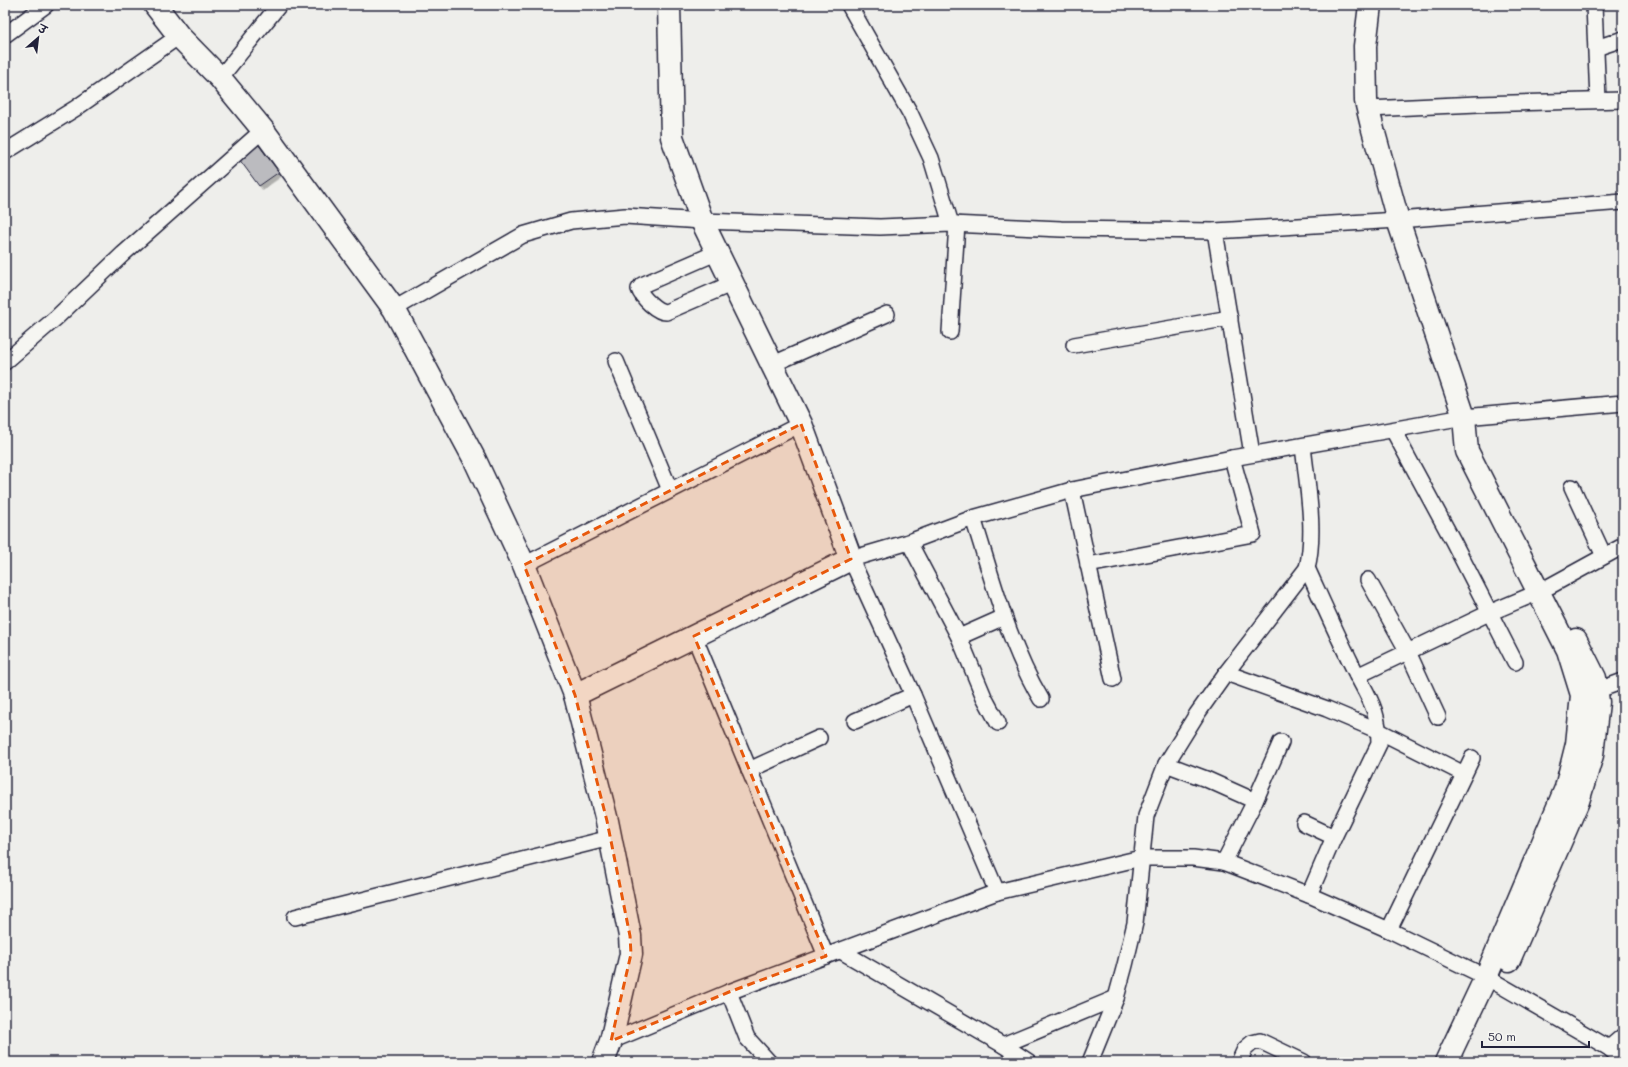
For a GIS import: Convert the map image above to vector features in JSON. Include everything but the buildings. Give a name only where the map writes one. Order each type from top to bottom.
[{"type":"street","points":[[5,35],[46,5]]},
{"type":"street","points":[[155,5],[179,36],[220,78],[263,130],[394,309],[475,460],[524,565],[575,695],[610,838],[630,936],[631,954],[611,1041],[604,1062]]},
{"type":"street","points":[[669,5],[672,136],[702,221],[801,424],[851,559],[913,695],[997,892]]},
{"type":"street","points":[[850,5],[910,113],[931,158],[954,224],[950,332]]},
{"type":"street","points":[[1370,5],[1365,46],[1366,101],[1398,220],[1464,418],[1467,451],[1595,678],[1598,702],[1583,756],[1566,788],[1492,981],[1463,1062]]},
{"type":"street","points":[[1594,5],[1598,100]]},
{"type":"street","points":[[220,78],[273,8]]},
{"type":"street","points":[[5,152],[76,108],[179,36]]},
{"type":"street","points":[[1596,48],[1623,39]]},
{"type":"street","points":[[1368,109],[1623,100]]},
{"type":"street","points":[[5,362],[57,317],[123,254],[263,130]]},
{"type":"street","points":[[394,309],[523,235],[571,221],[625,216],[702,221],[880,227],[954,224],[1061,229],[1215,231],[1398,220],[1623,202]]},
{"type":"street","points":[[1215,231],[1252,454]]},
{"type":"street","points":[[718,252],[642,285],[639,289],[640,293],[654,307],[666,312],[733,283]]},
{"type":"street","points":[[773,364],[887,314]]},
{"type":"street","points":[[1074,345],[1230,318]]},
{"type":"street","points":[[616,361],[670,490]]},
{"type":"street","points":[[575,695],[851,559],[910,542],[973,518],[1072,490],[1252,454],[1464,418],[1623,403]]},
{"type":"street","points":[[524,565],[801,424]]},
{"type":"street","points":[[1393,430],[1453,541],[1515,662]]},
{"type":"street","points":[[1090,1062],[1116,998],[1135,923],[1146,816],[1166,764],[1197,714],[1226,673],[1307,568],[1309,559],[1310,520],[1303,446]]},
{"type":"street","points":[[1088,565],[1253,534],[1232,458]]},
{"type":"street","points":[[1572,487],[1604,556]]},
{"type":"street","points":[[1072,490],[1113,679]]},
{"type":"street","points":[[973,518],[1004,617],[1032,685],[1041,699]]},
{"type":"street","points":[[910,542],[959,637],[984,697],[998,723]]},
{"type":"street","points":[[1357,676],[1489,613],[1545,590],[1623,546]]},
{"type":"street","points":[[1307,568],[1357,676],[1370,698],[1377,714],[1379,731],[1379,744],[1334,837],[1309,895]]},
{"type":"street","points":[[1368,580],[1408,652],[1438,717]]},
{"type":"street","points":[[1545,590],[1568,650],[1582,694],[1577,744],[1583,756]]},
{"type":"street","points":[[959,637],[1004,617]]},
{"type":"street","points":[[694,636],[826,956]]},
{"type":"street","points":[[1226,673],[1327,709],[1379,731],[1464,774]]},
{"type":"street","points":[[1596,691],[1623,680]]},
{"type":"street","points":[[855,721],[913,695]]},
{"type":"street","points":[[749,770],[819,738]]},
{"type":"street","points":[[1224,862],[1255,801],[1281,742]]},
{"type":"street","points":[[1389,930],[1472,758]]},
{"type":"street","points":[[1166,764],[1255,801]]},
{"type":"street","points":[[1304,823],[1334,837]]},
{"type":"street","points":[[295,917],[610,838]]},
{"type":"street","points":[[611,1041],[729,992],[997,892],[1141,858],[1193,858],[1224,862],[1309,895],[1389,930],[1492,981],[1609,1048],[1623,1060]]},
{"type":"street","points":[[841,951],[1003,1045],[1029,1062]]},
{"type":"street","points":[[1446,1062],[1492,981]]},
{"type":"street","points":[[729,992],[747,1038],[769,1062]]},
{"type":"street","points":[[1003,1045],[1116,998]]},
{"type":"street","points":[[1609,1048],[1623,1036]]},
{"type":"street","points":[[1239,1062],[1249,1046],[1252,1043],[1260,1041],[1304,1062]]},
{"type":"highlighted area","points":[[801,424],[851,559],[694,636],[826,956],[729,992],[611,1041],[631,954],[630,936],[607,821],[575,695],[524,565]]}]
